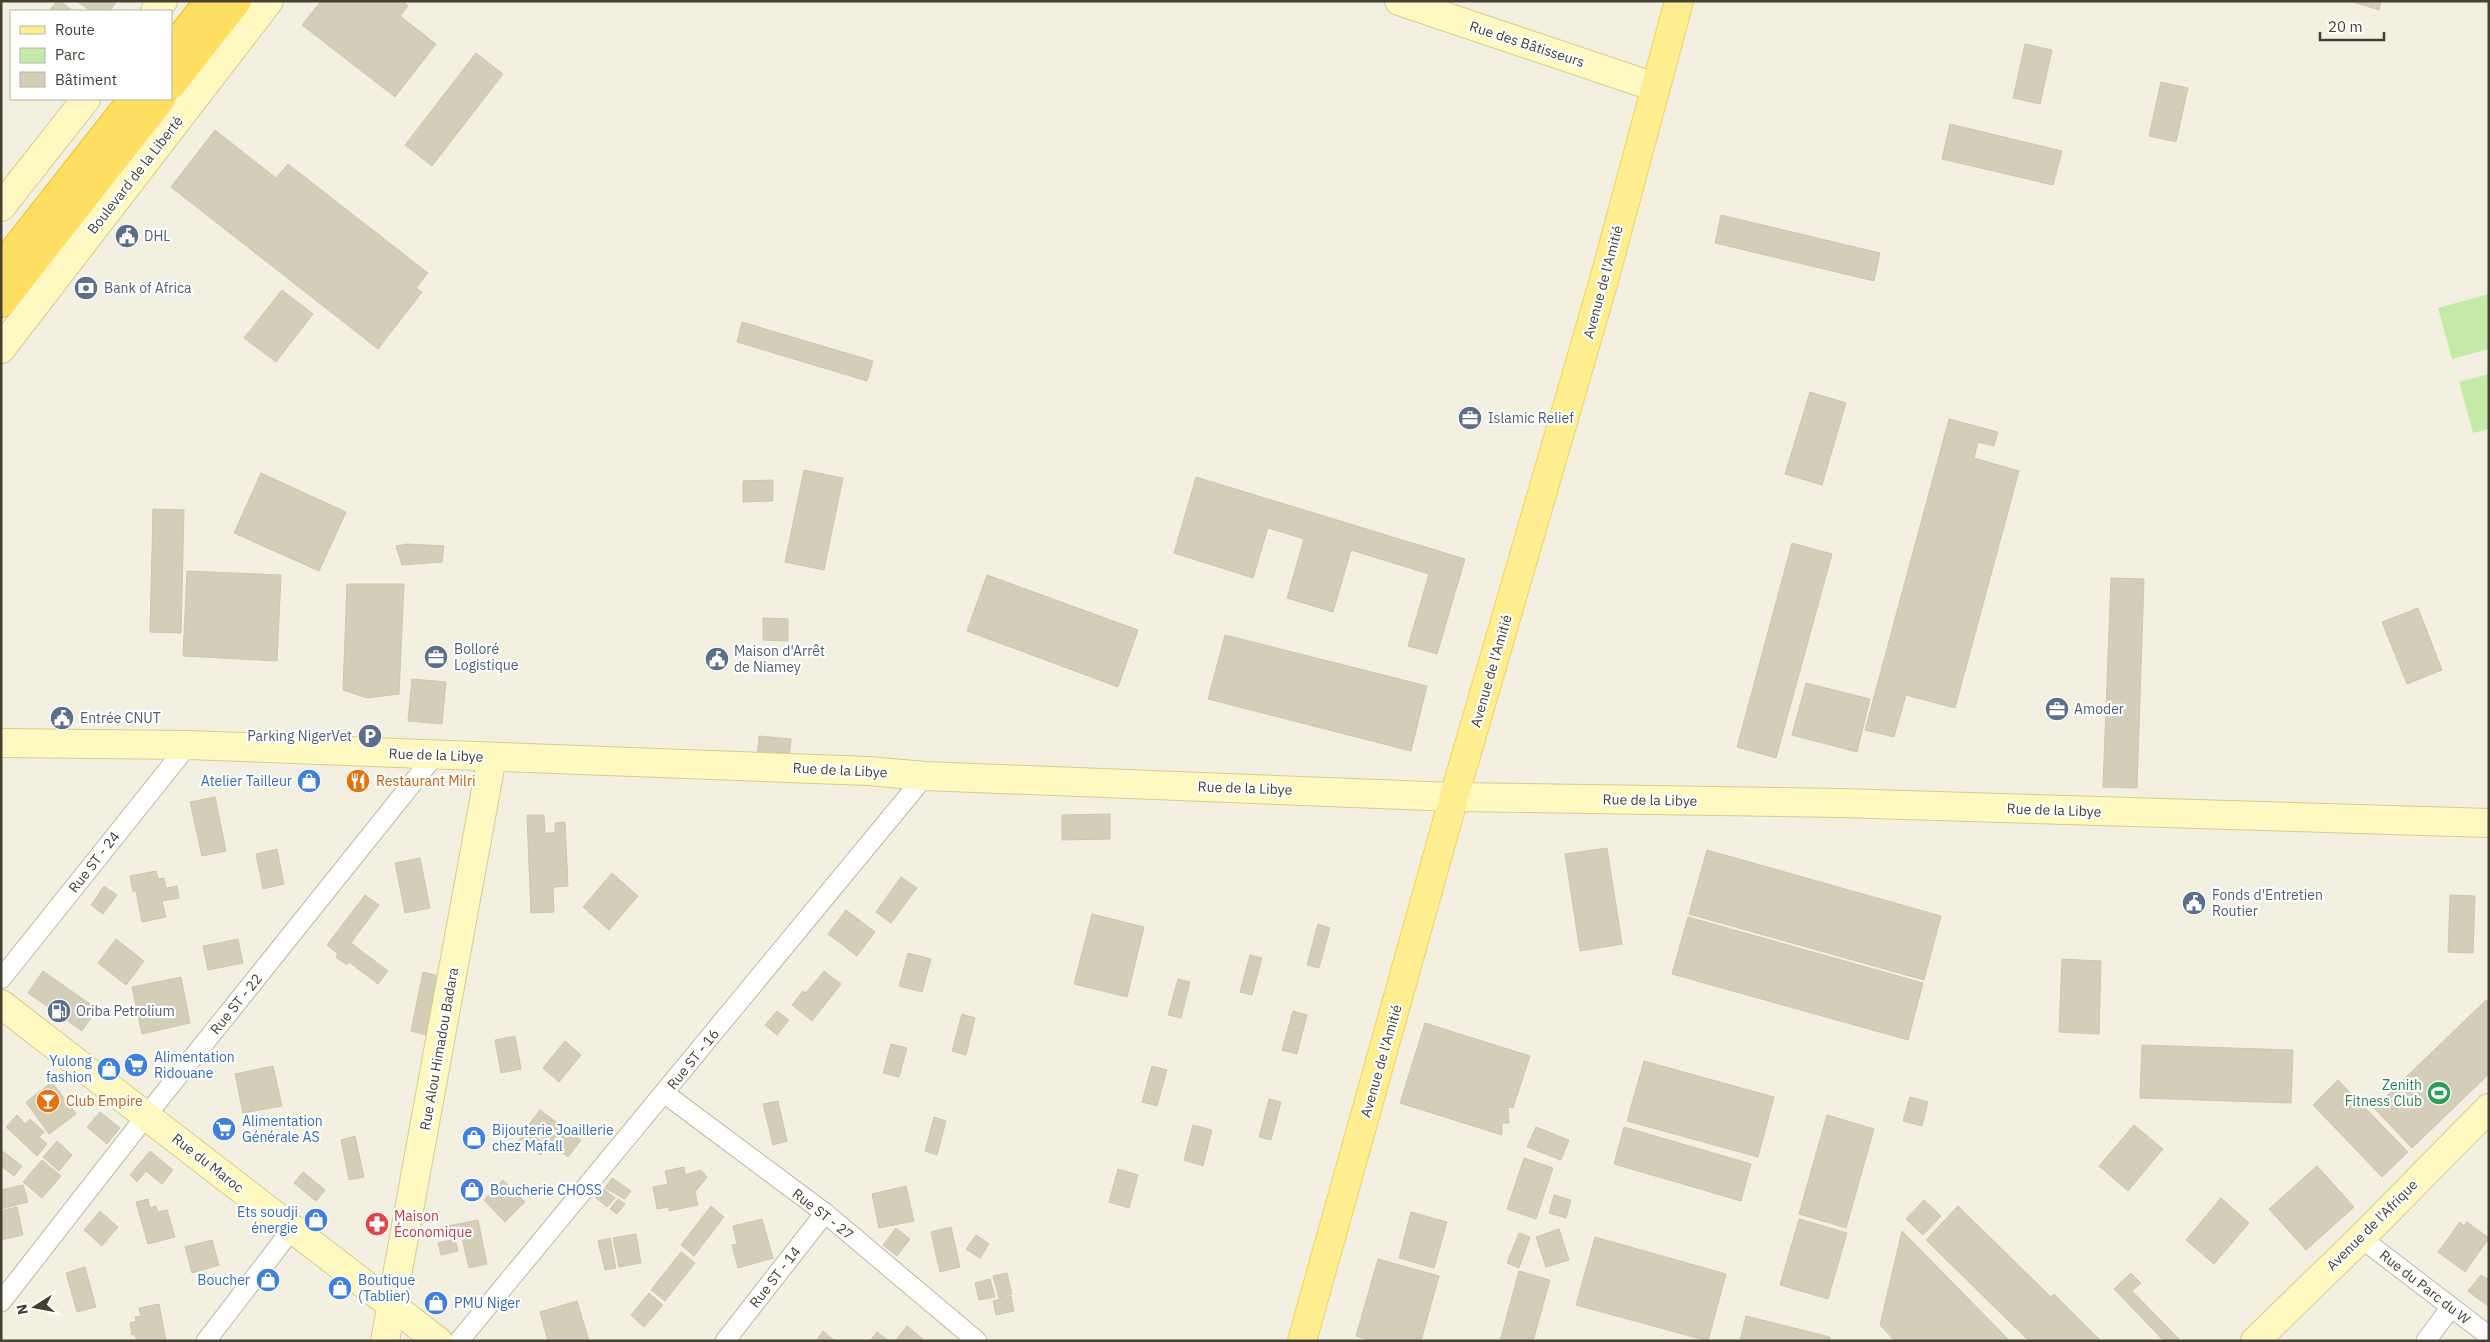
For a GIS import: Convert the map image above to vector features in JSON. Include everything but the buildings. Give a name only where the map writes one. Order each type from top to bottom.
[{"type":"highway","points":[[172,49],[209,1]]},
{"type":"highway","points":[[172,84],[237,1]]},
{"type":"highway","points":[[1,267],[132,100]]},
{"type":"highway","name":"Boulevard de la Liberté","points":[[1,302],[160,100]]},
{"type":"main road","name":"Avenue de l'Amitié","points":[[1302,1341],[1454,796],[1604,280],[1655,87],[1680,1]]},
{"type":"street","name":"Boulevard de la Liberté","points":[[1,349],[269,1]]},
{"type":"street","name":"Rue des Bâtisseurs","points":[[1399,1],[1655,87]]},
{"type":"street","points":[[1,207],[85,100]]},
{"type":"street","name":"Rue de la Libye","points":[[1,743],[188,745],[1454,796],[1850,803],[2489,823]]},
{"type":"street","name":"Rue ST - 24","points":[[1,979],[188,745]]},
{"type":"street","name":"Rue ST - 22","points":[[1,1302],[146,1116],[435,755]]},
{"type":"street","name":"Rue Alou Himadou Badara","points":[[385,1341],[492,757]]},
{"type":"street","name":"Rue ST - 16","points":[[459,1341],[925,776]]},
{"type":"street","name":"Rue du Maroc","points":[[1,1004],[438,1341]]},
{"type":"street","name":"Rue ST - 27","points":[[664,1093],[825,1213],[977,1341]]},
{"type":"street","name":"Avenue de l'Afrique","points":[[2255,1341],[2361,1238],[2489,1108]]},
{"type":"street","name":"Rue ST - 14","points":[[725,1341],[825,1213]]},
{"type":"street","points":[[206,1341],[292,1228]]},
{"type":"street","name":"Rue du Parc du W","points":[[2361,1238],[2489,1336]]},
{"type":"street","points":[[2426,1341],[2451,1307]]},
{"type":"green space","points":[[2489,294],[2489,349],[2452,359],[2438,308]]},
{"type":"green space","points":[[2489,374],[2489,429],[2473,433],[2459,382]]},
{"type":"place","name":"DHL","points":[[127,236]]},
{"type":"place","name":"Bank of Africa","points":[[86,288]]},
{"type":"place","name":"Islamic Relief","points":[[1470,418]]},
{"type":"place","name":"Bolloré Logistique","points":[[436,657]]},
{"type":"place","name":"Maison d'Arrêt de Niamey","points":[[717,659]]},
{"type":"place","name":"Amoder","points":[[2057,709]]},
{"type":"place","name":"Entrée CNUT","points":[[62,718]]},
{"type":"place","name":"Parking NigerVet","points":[[370,736]]},
{"type":"place","name":"Atelier Tailleur","points":[[309,781]]},
{"type":"place","name":"Restaurant Milri","points":[[358,781]]},
{"type":"place","name":"Fonds d'Entretien Routier","points":[[2194,903]]},
{"type":"place","name":"Oriba Petrolium","points":[[59,1011]]},
{"type":"place","name":"Alimentation Ridouane","points":[[136,1065]]},
{"type":"place","name":"Yulong fashion","points":[[109,1069]]},
{"type":"place","name":"Zenith Fitness Club","points":[[2439,1093]]},
{"type":"place","name":"Club Empire","points":[[48,1101]]},
{"type":"place","name":"Alimentation Générale AS","points":[[224,1129]]},
{"type":"place","name":"Bijouterie Joaillerie chez Mafall","points":[[474,1138]]},
{"type":"place","name":"Boucherie CHOSS","points":[[472,1190]]},
{"type":"place","name":"Ets soudji énergie","points":[[316,1220]]},
{"type":"place","name":"Maison Économique","points":[[377,1224]]},
{"type":"place","name":"Boucher","points":[[268,1280]]},
{"type":"place","name":"Boutique (Tablier)","points":[[340,1288]]},
{"type":"place","name":"PMU Niger","points":[[436,1303]]}]
